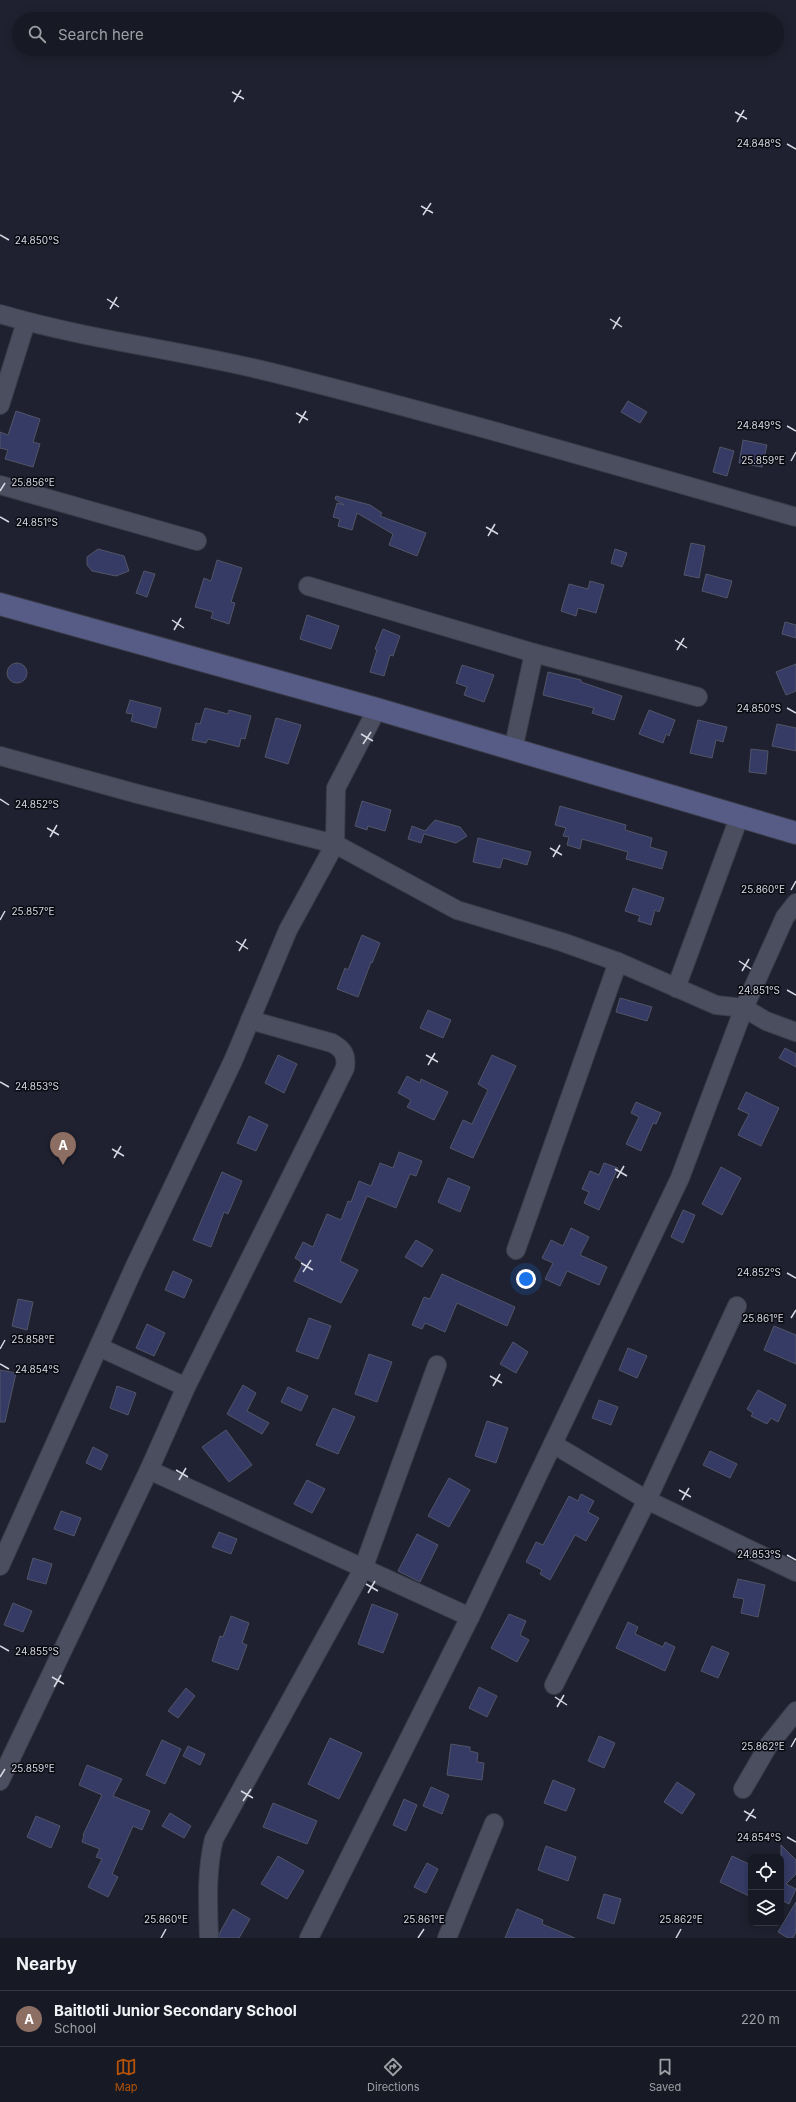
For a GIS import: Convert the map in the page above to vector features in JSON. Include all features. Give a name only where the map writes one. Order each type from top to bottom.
[{"type":"street","points":[[0,314],[26,322],[100,339],[211,358],[357,394],[796,517]]},
{"type":"street","points":[[0,405],[26,322]]},
{"type":"street","points":[[0,485],[197,541]]},
{"type":"street","points":[[308,586],[534,652],[698,696]]},
{"type":"street","points":[[0,604],[378,709],[740,815],[796,833]]},
{"type":"street","points":[[514,750],[534,652]]},
{"type":"street","points":[[0,1566],[134,1268],[233,1060],[288,930],[335,844],[336,788],[378,709]]},
{"type":"street","points":[[0,756],[138,794],[335,844],[457,910],[562,942],[618,962],[716,1005],[744,1008],[766,1021],[796,1032]]},
{"type":"street","points":[[676,988],[740,815]]},
{"type":"street","points":[[309,1938],[470,1617],[680,1178],[744,1008],[785,917],[796,903]]},
{"type":"street","points":[[516,1250],[618,962]]},
{"type":"street","points":[[0,1781],[149,1470],[186,1387],[346,1064],[346,1059],[341,1048],[332,1043],[250,1020]]},
{"type":"street","points":[[554,1685],[647,1500],[737,1306]]},
{"type":"street","points":[[99,1347],[186,1387]]},
{"type":"street","points":[[208,1938],[207,1915],[210,1854],[214,1838],[363,1569],[437,1365]]},
{"type":"street","points":[[553,1444],[647,1500],[796,1572]]},
{"type":"street","points":[[149,1470],[470,1617]]},
{"type":"street","points":[[743,1789],[768,1746],[796,1711]]},
{"type":"street","points":[[447,1938],[494,1823]]},
{"type":"building","points":[[628,401],[647,412],[640,423],[621,412]]},
{"type":"building","points":[[16,411],[40,419],[33,442],[40,444],[33,467],[5,459],[8,450],[0,448],[0,432],[8,435]]},
{"type":"building","points":[[743,440],[767,445],[762,467],[739,463]]},
{"type":"building","points":[[720,447],[734,451],[727,476],[713,472]]},
{"type":"building","points":[[336,496],[370,505],[382,513],[380,516],[426,533],[417,556],[389,545],[393,534],[357,513],[352,530],[338,526],[340,519],[333,517],[337,503],[344,505],[335,499]]},
{"type":"building","points":[[691,543],[705,546],[699,578],[684,575]]},
{"type":"building","points":[[98,549],[124,556],[129,571],[116,576],[92,571],[87,565],[87,557]]},
{"type":"building","points":[[615,549],[627,553],[622,567],[611,563]]},
{"type":"building","points":[[217,560],[242,568],[231,602],[235,603],[229,624],[211,618],[213,612],[195,607],[204,578],[211,581]]},
{"type":"building","points":[[144,571],[155,574],[147,597],[136,593]]},
{"type":"building","points":[[706,574],[732,581],[727,598],[702,591]]},
{"type":"building","points":[[590,581],[604,585],[596,613],[578,608],[576,616],[561,611],[569,584],[588,589]]},
{"type":"building","points":[[307,615],[339,626],[331,649],[300,639]]},
{"type":"building","points":[[785,622],[796,625],[796,638],[782,634]]},
{"type":"building","points":[[383,629],[400,636],[393,656],[390,655],[384,676],[370,672],[377,650],[375,649]]},
{"type":"building","points":[[17,663],[24,666],[27,673],[24,680],[17,683],[10,680],[7,673],[10,666]]},
{"type":"building","points":[[796,664],[796,691],[786,695],[776,672]]},
{"type":"building","points":[[462,665],[494,675],[484,702],[464,695],[467,687],[456,683]]},
{"type":"building","points":[[548,672],[581,680],[581,682],[622,696],[614,720],[592,713],[594,708],[543,695]]},
{"type":"building","points":[[130,700],[161,708],[156,728],[131,721],[133,714],[126,713]]},
{"type":"building","points":[[205,708],[228,714],[229,710],[251,716],[245,739],[241,738],[239,747],[208,739],[206,743],[192,740],[196,723],[200,724]]},
{"type":"building","points":[[649,710],[675,720],[669,736],[666,734],[663,743],[639,734]]},
{"type":"building","points":[[276,718],[301,725],[288,764],[265,757]]},
{"type":"building","points":[[698,720],[727,727],[723,742],[716,740],[712,758],[690,753]]},
{"type":"building","points":[[777,724],[796,728],[796,751],[772,746]]},
{"type":"building","points":[[751,749],[768,751],[766,774],[749,772]]},
{"type":"building","points":[[362,801],[391,810],[385,831],[368,826],[367,830],[355,826]]},
{"type":"building","points":[[560,806],[626,825],[625,830],[652,838],[650,847],[667,852],[662,869],[626,859],[628,852],[582,839],[580,849],[567,845],[569,837],[563,836],[566,828],[555,825]]},
{"type":"building","points":[[435,820],[460,827],[467,836],[456,843],[424,834],[421,843],[408,839],[412,826],[425,831]]},
{"type":"building","points":[[478,838],[531,852],[527,865],[503,858],[500,868],[473,862]]},
{"type":"building","points":[[633,888],[664,898],[659,912],[655,910],[651,925],[638,921],[640,916],[625,911]]},
{"type":"building","points":[[362,935],[380,943],[358,997],[337,989],[345,968],[348,970]]},
{"type":"building","points":[[620,998],[652,1007],[647,1021],[616,1012]]},
{"type":"building","points":[[428,1010],[451,1020],[443,1038],[420,1028]]},
{"type":"building","points":[[785,1048],[796,1054],[796,1067],[779,1058]]},
{"type":"building","points":[[278,1055],[297,1064],[284,1093],[265,1083]]},
{"type":"building","points":[[492,1055],[516,1066],[473,1158],[450,1148],[463,1120],[472,1124],[488,1090],[478,1084]]},
{"type":"building","points":[[407,1076],[420,1083],[421,1079],[448,1092],[434,1120],[407,1107],[411,1100],[398,1093]]},
{"type":"building","points":[[746,1092],[779,1108],[761,1146],[738,1135],[749,1114],[738,1109]]},
{"type":"building","points":[[636,1102],[661,1113],[656,1124],[653,1123],[641,1151],[626,1144],[639,1117],[631,1113]]},
{"type":"building","points":[[249,1116],[268,1125],[256,1151],[237,1143]]},
{"type":"building","points":[[399,1152],[422,1161],[416,1176],[410,1174],[396,1208],[367,1196],[340,1261],[358,1270],[341,1303],[294,1281],[303,1263],[295,1258],[303,1242],[313,1247],[327,1214],[341,1220],[348,1201],[351,1202],[359,1181],[371,1186],[380,1163],[393,1168]]},
{"type":"building","points":[[604,1163],[618,1168],[599,1210],[584,1203],[589,1192],[582,1189],[590,1171],[599,1175]]},
{"type":"building","points":[[721,1167],[741,1178],[722,1215],[702,1204]]},
{"type":"building","points":[[222,1172],[242,1181],[228,1214],[224,1212],[211,1247],[193,1240]]},
{"type":"building","points":[[448,1178],[470,1187],[460,1212],[438,1202]]},
{"type":"building","points":[[683,1210],[695,1215],[683,1243],[671,1237]]},
{"type":"building","points":[[571,1228],[589,1237],[580,1255],[607,1267],[599,1285],[567,1271],[560,1286],[545,1279],[553,1263],[542,1258],[551,1240],[563,1246]]},
{"type":"building","points":[[416,1240],[433,1250],[422,1267],[405,1257]]},
{"type":"building","points":[[173,1271],[192,1280],[184,1298],[165,1290]]},
{"type":"building","points":[[442,1274],[515,1307],[507,1326],[457,1303],[445,1332],[425,1323],[422,1329],[412,1325],[424,1297],[430,1299]]},
{"type":"building","points":[[18,1299],[33,1302],[27,1330],[12,1326]]},
{"type":"building","points":[[309,1318],[331,1326],[318,1359],[296,1351]]},
{"type":"building","points":[[147,1324],[165,1333],[154,1356],[136,1348]]},
{"type":"building","points":[[774,1326],[796,1335],[796,1364],[764,1350]]},
{"type":"building","points":[[513,1342],[528,1352],[516,1373],[500,1364]]},
{"type":"building","points":[[628,1348],[647,1356],[637,1378],[619,1370]]},
{"type":"building","points":[[369,1354],[392,1362],[377,1402],[355,1394]]},
{"type":"building","points":[[0,1370],[16,1373],[5,1422],[0,1422]]},
{"type":"building","points":[[243,1385],[256,1393],[247,1411],[269,1423],[262,1434],[227,1414]]},
{"type":"building","points":[[117,1386],[136,1393],[128,1415],[110,1408]]},
{"type":"building","points":[[288,1387],[308,1396],[301,1411],[281,1402]]},
{"type":"building","points":[[758,1390],[786,1405],[778,1422],[771,1418],[767,1424],[751,1416],[753,1413],[747,1409]]},
{"type":"building","points":[[599,1400],[618,1407],[611,1425],[592,1418]]},
{"type":"building","points":[[333,1408],[355,1417],[338,1454],[316,1445]]},
{"type":"building","points":[[487,1421],[508,1428],[496,1463],[475,1456]]},
{"type":"building","points":[[226,1430],[252,1465],[229,1482],[202,1447]]},
{"type":"building","points":[[93,1447],[108,1455],[101,1470],[86,1463]]},
{"type":"building","points":[[710,1451],[737,1464],[730,1478],[703,1465]]},
{"type":"building","points":[[449,1478],[470,1490],[449,1527],[428,1516]]},
{"type":"building","points":[[307,1480],[325,1489],[312,1513],[294,1504]]},
{"type":"building","points":[[581,1494],[594,1501],[588,1512],[599,1518],[586,1541],[575,1535],[550,1580],[540,1574],[542,1570],[526,1562],[536,1542],[543,1545],[569,1496],[578,1501]]},
{"type":"building","points":[[61,1511],[81,1518],[74,1536],[54,1529]]},
{"type":"building","points":[[219,1532],[237,1539],[231,1554],[212,1547]]},
{"type":"building","points":[[417,1534],[438,1545],[420,1582],[398,1571]]},
{"type":"building","points":[[33,1558],[52,1564],[46,1584],[27,1579]]},
{"type":"building","points":[[738,1579],[765,1585],[758,1617],[741,1613],[744,1599],[733,1597]]},
{"type":"building","points":[[13,1603],[32,1611],[23,1632],[4,1625]]},
{"type":"building","points":[[372,1604],[398,1614],[383,1653],[358,1644]]},
{"type":"building","points":[[509,1614],[526,1621],[520,1635],[529,1640],[517,1662],[491,1648]]},
{"type":"building","points":[[231,1616],[249,1623],[242,1643],[247,1645],[238,1670],[212,1661],[220,1636],[223,1637]]},
{"type":"building","points":[[628,1622],[638,1627],[635,1634],[663,1647],[665,1642],[675,1647],[665,1671],[616,1648]]},
{"type":"building","points":[[712,1646],[729,1653],[718,1678],[701,1671]]},
{"type":"building","points":[[479,1687],[497,1696],[487,1717],[469,1708]]},
{"type":"building","points":[[186,1688],[195,1696],[178,1718],[168,1711]]},
{"type":"building","points":[[599,1736],[615,1743],[604,1768],[588,1761]]},
{"type":"building","points":[[330,1738],[362,1753],[339,1799],[308,1784]]},
{"type":"building","points":[[162,1740],[181,1749],[165,1784],[146,1775]]},
{"type":"building","points":[[451,1744],[470,1747],[470,1751],[478,1753],[477,1762],[484,1763],[482,1780],[447,1775]]},
{"type":"building","points":[[188,1746],[205,1754],[200,1765],[183,1756]]},
{"type":"building","points":[[87,1765],[122,1779],[113,1796],[150,1811],[142,1830],[133,1826],[112,1874],[118,1877],[108,1897],[88,1887],[102,1859],[96,1857],[100,1849],[82,1842],[83,1835],[102,1795],[79,1785]]},
{"type":"building","points":[[553,1780],[575,1789],[566,1811],[544,1803]]},
{"type":"building","points":[[677,1782],[695,1794],[682,1814],[664,1802]]},
{"type":"building","points":[[431,1787],[449,1795],[442,1814],[423,1806]]},
{"type":"building","points":[[404,1799],[417,1805],[406,1831],[393,1825]]},
{"type":"building","points":[[273,1803],[317,1821],[307,1844],[263,1827]]},
{"type":"building","points":[[170,1813],[191,1826],[184,1838],[162,1826]]},
{"type":"building","points":[[36,1816],[60,1826],[51,1848],[27,1837]]},
{"type":"building","points":[[781,1845],[796,1860],[796,1874],[786,1884],[796,1889],[789,1904],[784,1902],[784,1854],[781,1854]]},
{"type":"building","points":[[546,1846],[576,1857],[568,1881],[538,1870]]},
{"type":"building","points":[[278,1856],[304,1871],[287,1899],[261,1884]]},
{"type":"building","points":[[732,1856],[748,1864],[748,1896],[720,1882]]},
{"type":"building","points":[[427,1863],[438,1869],[426,1893],[414,1887]]},
{"type":"building","points":[[604,1894],[621,1899],[614,1924],[597,1918]]},
{"type":"building","points":[[796,1902],[796,1932],[793,1938],[788,1938],[778,1932],[782,1926],[784,1926],[784,1922]]},
{"type":"building","points":[[233,1909],[250,1919],[239,1938],[219,1938],[219,1934]]},
{"type":"building","points":[[517,1909],[543,1920],[542,1924],[575,1938],[505,1938]]},
{"type":"place","name":"Baitlotli Junior Secondary School","points":[[63,1165]]}]
